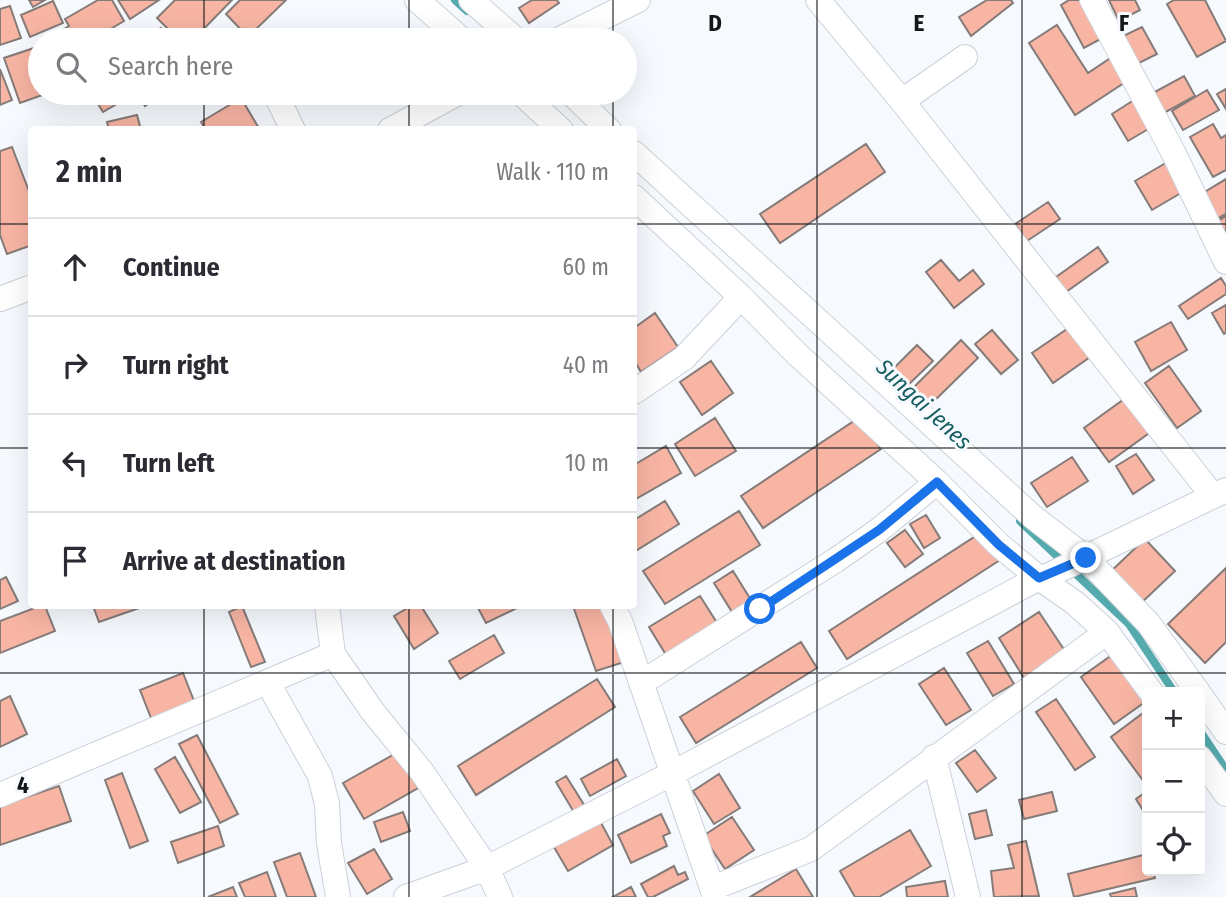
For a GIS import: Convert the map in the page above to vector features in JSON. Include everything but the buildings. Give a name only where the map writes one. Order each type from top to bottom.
[{"type":"street","points":[[417,0],[448,28]]},
{"type":"street","points":[[471,0],[502,28]]},
{"type":"street","points":[[582,28],[638,0]]},
{"type":"street","points":[[406,897],[487,868],[1042,578],[1219,493],[818,0]]},
{"type":"street","points":[[1092,0],[1173,152],[1226,262]]},
{"type":"street","points":[[902,101],[965,57]]},
{"type":"street","points":[[281,105],[291,126]]},
{"type":"street","points":[[397,126],[436,105]]},
{"type":"street","points":[[534,105],[557,126]]},
{"type":"street","points":[[583,105],[605,126]]},
{"type":"street","points":[[637,156],[1149,624],[1194,687]]},
{"type":"street","points":[[637,200],[741,297],[798,355],[937,482],[999,545],[1075,603],[1107,632],[1147,687]]},
{"type":"street","points":[[0,299],[28,288]]},
{"type":"street","points":[[637,390],[684,358],[741,297]]},
{"type":"street","points":[[641,682],[836,560],[879,530],[937,482]]},
{"type":"street","points":[[327,609],[333,654],[373,712],[422,772],[487,868],[500,897]]},
{"type":"street","points":[[614,609],[714,893],[811,849],[1107,632]]},
{"type":"street","points":[[0,795],[333,654]]},
{"type":"street","points":[[268,683],[320,776],[327,804],[329,843],[338,897]]},
{"type":"street","points":[[1205,702],[1226,732]]},
{"type":"street","points":[[934,757],[968,897]]},
{"type":"street","points":[[1205,765],[1226,794]]},
{"type":"waterway","name":"Sungai Jenes","points":[[455,0],[467,11]]},
{"type":"waterway","name":"Sungai Jenes","points":[[1020,521],[1129,624],[1171,687]]},
{"type":"waterway","name":"Sungai Jenes","points":[[1205,738],[1226,770]]},
{"type":"route","points":[[760,609],[879,530],[937,482],[999,545],[1039,578],[1086,558]]}]
